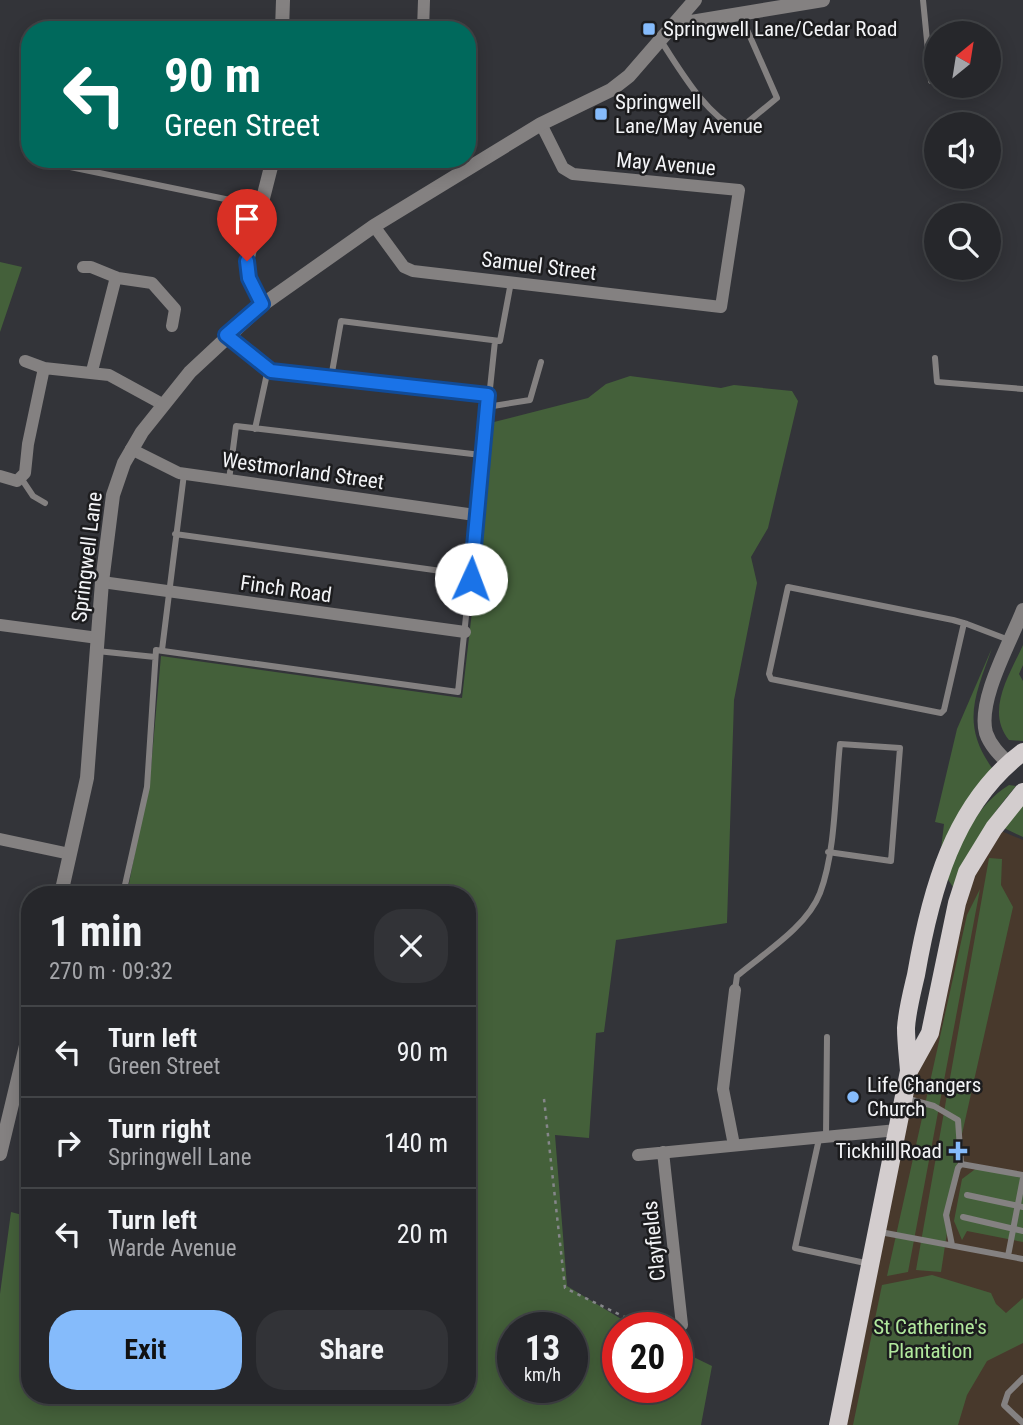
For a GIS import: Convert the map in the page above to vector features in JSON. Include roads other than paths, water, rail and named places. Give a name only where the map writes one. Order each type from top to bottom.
[{"type":"main road","points":[[838,1425],[909,1071],[906,1027],[921,943],[939,874],[967,817],[1015,768],[1023,752]]},
{"type":"main road","points":[[909,1071],[930,1033],[957,903],[967,872],[993,828],[1023,792]]},
{"type":"street","points":[[282,21],[283,0]]},
{"type":"street","points":[[423,21],[424,0]]},
{"type":"street","name":"Springwell Lane","points":[[476,164],[541,124],[611,90],[629,76],[695,0]]},
{"type":"street","points":[[673,25],[823,0]]},
{"type":"street","name":"May Avenue","points":[[541,124],[563,168],[573,174],[739,190],[720,307]]},
{"type":"street","points":[[262,304],[249,278],[247,261],[271,168]]},
{"type":"street","name":"Springwell Lane","points":[[63,886],[87,778],[102,582],[113,495],[131,449],[164,405],[226,335],[262,304],[374,226],[469,168]]},
{"type":"street","name":"Samuel Street","points":[[374,226],[404,267],[413,271],[720,307]]},
{"type":"street","points":[[83,267],[91,267],[116,277],[152,283],[175,309],[172,326]]},
{"type":"street","points":[[92,371],[116,277]]},
{"type":"street","points":[[226,335],[268,369],[487,401]]},
{"type":"street","points":[[25,361],[44,368],[92,371],[123,381],[164,405]]},
{"type":"street","points":[[0,476],[10,480],[21,478],[27,468],[28,444],[44,368]]},
{"type":"street","name":"Westmorland Street","points":[[131,449],[184,474],[475,515]]},
{"type":"street","name":"Finch Road","points":[[102,582],[465,632]]},
{"type":"street","points":[[1015,768],[993,748],[986,733],[985,718],[997,673],[1023,610]]},
{"type":"street","points":[[0,625],[98,645]]},
{"type":"street","points":[[0,839],[70,853]]},
{"type":"street","points":[[734,1145],[723,1089],[735,990]]},
{"type":"street","points":[[0,1152],[21,1081]]},
{"type":"street","points":[[638,1155],[897,1130]]},
{"type":"street","name":"Clayfields","points":[[663,1152],[680,1312]]},
{"type":"lane","points":[[923,0],[925,21]]},
{"type":"lane","points":[[660,40],[698,94],[723,120],[738,130],[777,98],[741,14]]},
{"type":"lane","points":[[75,168],[261,207]]},
{"type":"lane","points":[[331,378],[341,321],[495,341],[503,339],[511,282]]},
{"type":"lane","points":[[125,886],[146,787],[156,650],[456,693],[465,632],[481,455],[495,341]]},
{"type":"lane","points":[[935,358],[937,382],[1023,389]]},
{"type":"lane","points":[[487,401],[530,400],[541,362]]},
{"type":"lane","points":[[255,429],[268,369]]},
{"type":"lane","points":[[229,480],[233,428],[481,455]]},
{"type":"lane","points":[[162,650],[167,592],[184,474]]},
{"type":"lane","points":[[21,478],[33,496],[45,503]]},
{"type":"lane","points":[[175,534],[470,575]]},
{"type":"lane","points":[[964,623],[944,710],[941,713],[771,679],[769,674],[788,587],[964,623],[1011,641]]},
{"type":"lane","points":[[98,645],[155,657]]},
{"type":"lane","points":[[735,990],[737,976],[800,922],[820,894],[828,852],[840,744],[900,748],[891,861],[828,852]]},
{"type":"lane","points":[[827,1037],[823,1137],[795,1248],[872,1265]]},
{"type":"lane","points":[[904,1098],[934,1106],[958,1120],[961,1164],[954,1180],[946,1215],[952,1245]]},
{"type":"lane","points":[[961,1164],[1023,1177],[1020,1207],[1008,1256]]},
{"type":"lane","points":[[967,1195],[1020,1207]]},
{"type":"lane","points":[[963,1217],[1023,1231]]},
{"type":"lane","points":[[878,1231],[1023,1259]]},
{"type":"lane","points":[[1023,1378],[1008,1393],[1004,1405],[1023,1423]]},
{"type":"place","name":"Springwell Lane/Cedar Road","points":[[649,29]]},
{"type":"place","name":"Springwell Lane/May Avenue","points":[[601,114]]},
{"type":"place","name":"Life Changers Church","points":[[853,1097]]},
{"type":"place","name":"Tickhill Road","points":[[958,1151]]},
{"type":"park label","name":"St Catherine's Plantation","points":[[930,1339]]}]
